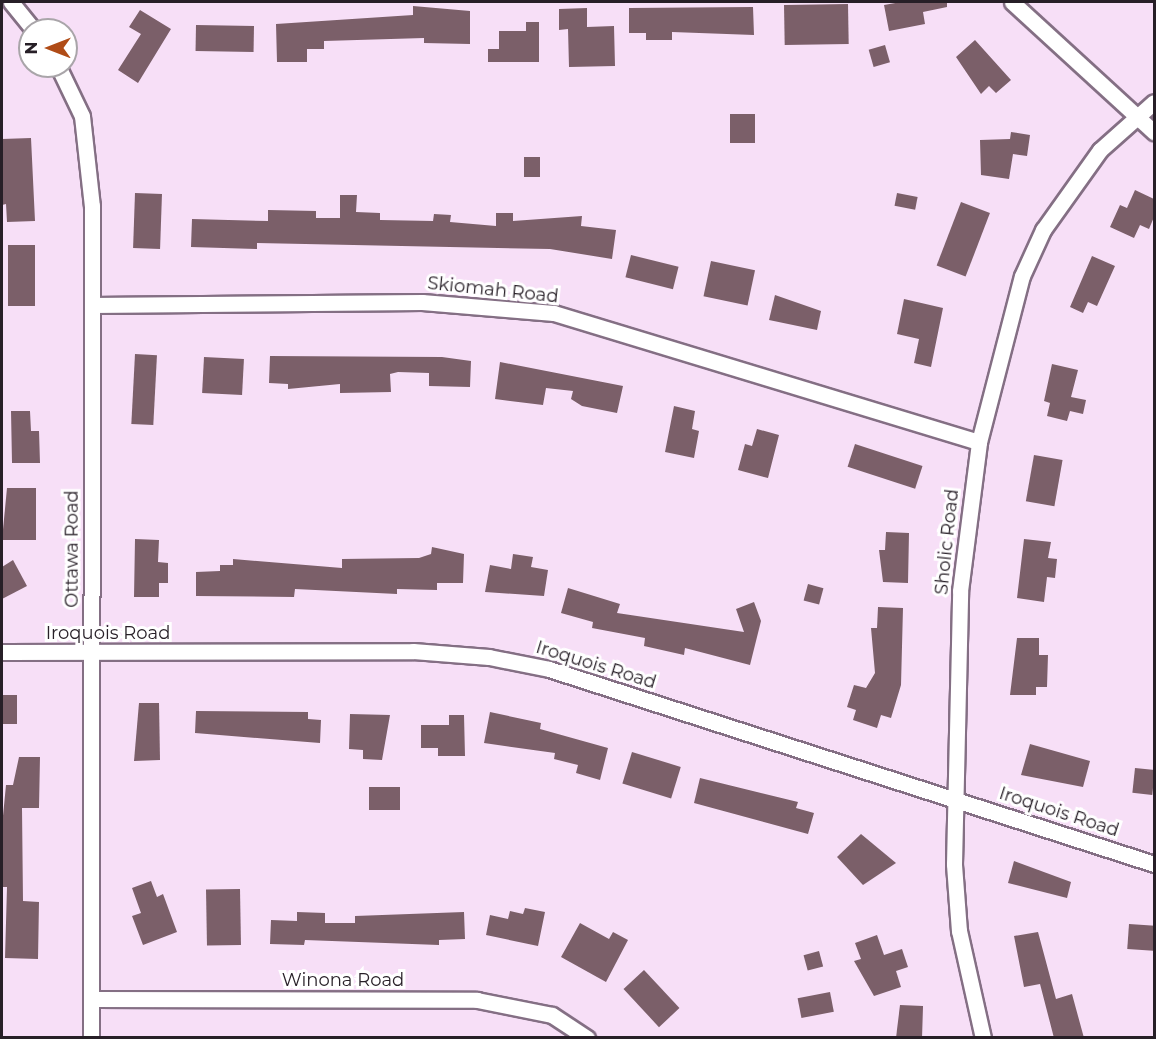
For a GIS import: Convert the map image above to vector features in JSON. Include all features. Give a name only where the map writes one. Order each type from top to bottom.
[{"type":"street","points":[[11,2],[24,18]]},
{"type":"street","points":[[1012,2],[1155,132]]},
{"type":"street","name":"Ottawa Road","points":[[64,78],[82,116],[89,159],[92,305],[91,1038]]},
{"type":"street","name":"Sholic Road","points":[[983,1038],[959,931],[955,799],[960,591],[979,442],[1022,276],[1043,230],[1071,184],[1136,115],[1155,102]]},
{"type":"street","name":"Skiomah Road","points":[[92,305],[422,302],[554,313],[979,442]]},
{"type":"street","name":"Iroquois Road","points":[[2,652],[413,651],[489,657],[549,669],[1155,864]]},
{"type":"street","name":"Winona Road","points":[[91,999],[477,999],[552,1015],[587,1038]]},
{"type":"building","points":[[901,2],[947,2],[947,7],[923,12],[925,24],[889,31],[884,5]]},
{"type":"building","points":[[848,4],[849,44],[785,45],[784,5]]},
{"type":"building","points":[[413,6],[470,11],[470,44],[424,43],[424,38],[324,41],[324,49],[307,49],[307,62],[277,62],[276,24],[413,15]]},
{"type":"building","points":[[753,7],[754,35],[672,32],[672,40],[646,40],[646,33],[629,33],[629,8]]},
{"type":"building","points":[[587,8],[587,27],[614,26],[615,66],[569,67],[568,29],[559,30],[559,9]]},
{"type":"building","points":[[140,10],[171,29],[138,83],[118,70],[141,34],[129,27]]},
{"type":"building","points":[[526,22],[539,22],[539,62],[488,62],[488,49],[499,49],[499,31],[526,31]]},
{"type":"building","points":[[196,25],[254,26],[254,52],[196,51]]},
{"type":"building","points":[[975,40],[1011,80],[996,93],[989,86],[981,94],[956,57]]},
{"type":"building","points":[[885,45],[890,62],[874,67],[869,50]]},
{"type":"building","points":[[730,114],[755,114],[755,143],[730,143]]},
{"type":"building","points":[[1011,132],[1030,135],[1027,156],[1013,154],[1009,179],[981,175],[980,140],[1010,139]]},
{"type":"building","points":[[31,138],[35,221],[7,222],[6,204],[2,205],[2,139]]},
{"type":"building","points":[[524,157],[540,157],[540,177],[524,177]]},
{"type":"building","points":[[1135,190],[1154,199],[1154,217],[1149,229],[1140,225],[1134,238],[1110,227],[1120,205],[1127,208]]},
{"type":"building","points":[[135,193],[162,194],[160,249],[133,248]]},
{"type":"building","points":[[897,193],[918,197],[915,210],[895,206]]},
{"type":"building","points":[[340,195],[357,195],[356,212],[380,213],[380,220],[433,221],[434,214],[451,215],[450,222],[496,226],[496,213],[513,213],[513,221],[582,216],[581,226],[616,230],[612,259],[550,249],[257,243],[257,249],[191,247],[192,219],[268,221],[268,210],[316,211],[316,218],[340,218]]},
{"type":"building","points":[[961,202],[990,213],[966,277],[937,265]]},
{"type":"building","points":[[8,245],[35,245],[35,306],[8,306]]},
{"type":"building","points":[[631,255],[679,267],[673,289],[625,277]]},
{"type":"building","points":[[1092,256],[1115,266],[1097,306],[1088,302],[1083,313],[1070,307]]},
{"type":"building","points":[[711,261],[755,270],[748,306],[704,296]]},
{"type":"building","points":[[775,295],[821,311],[817,330],[769,320]]},
{"type":"building","points":[[904,299],[943,308],[931,367],[914,363],[919,339],[897,334]]},
{"type":"building","points":[[135,354],[157,355],[153,425],[131,424]]},
{"type":"building","points":[[270,356],[442,357],[471,361],[470,387],[429,386],[429,373],[398,372],[390,374],[391,392],[340,393],[340,384],[288,389],[288,384],[269,383]]},
{"type":"building","points":[[204,357],[244,359],[242,395],[202,393]]},
{"type":"building","points":[[500,362],[623,386],[617,413],[582,406],[571,399],[573,391],[546,388],[543,405],[495,399]]},
{"type":"building","points":[[1052,364],[1078,370],[1071,397],[1086,400],[1083,414],[1070,411],[1067,421],[1047,416],[1050,403],[1044,401]]},
{"type":"building","points":[[674,406],[695,411],[692,429],[699,431],[694,458],[665,452]]},
{"type":"building","points":[[11,411],[30,411],[31,431],[39,431],[40,463],[12,463]]},
{"type":"building","points":[[757,429],[779,435],[768,478],[738,470],[745,444],[752,446]]},
{"type":"building","points":[[855,444],[923,466],[915,489],[848,467]]},
{"type":"building","points":[[1034,455],[1063,460],[1054,506],[1026,501]]},
{"type":"building","points":[[7,488],[36,488],[36,540],[2,540]]},
{"type":"building","points":[[886,532],[909,533],[908,583],[883,582],[879,550],[885,550]]},
{"type":"building","points":[[135,539],[159,540],[158,562],[168,563],[168,583],[159,583],[159,597],[134,597]]},
{"type":"building","points":[[1024,539],[1051,542],[1048,558],[1057,559],[1055,578],[1047,577],[1044,602],[1017,598]]},
{"type":"building","points":[[432,547],[464,554],[463,583],[437,583],[437,590],[397,589],[397,594],[295,589],[294,597],[196,596],[196,572],[220,571],[220,565],[233,565],[233,559],[342,568],[342,559],[419,558],[431,554]]},
{"type":"building","points":[[513,554],[533,557],[531,567],[548,570],[544,596],[485,592],[490,565],[511,569]]},
{"type":"building","points":[[13,560],[27,586],[2,599],[2,567]]},
{"type":"building","points":[[808,584],[823,588],[819,605],[804,600]]},
{"type":"building","points":[[568,588],[620,604],[617,613],[744,632],[736,609],[754,602],[761,621],[750,665],[685,648],[684,655],[644,646],[645,638],[592,628],[593,622],[561,613]]},
{"type":"building","points":[[878,607],[903,608],[901,685],[891,718],[881,715],[877,728],[853,720],[856,710],[847,707],[854,685],[866,688],[875,673],[871,628],[877,628]]},
{"type":"building","points":[[1017,638],[1039,638],[1039,655],[1048,655],[1047,687],[1036,687],[1036,695],[1010,695]]},
{"type":"building","points":[[2,695],[17,695],[17,724],[2,724]]},
{"type":"building","points":[[139,703],[159,703],[160,760],[134,761]]},
{"type":"building","points":[[196,711],[308,712],[308,719],[321,720],[320,743],[195,733]]},
{"type":"building","points":[[490,712],[541,723],[540,729],[608,748],[600,780],[576,773],[578,765],[554,759],[555,753],[484,743]]},
{"type":"building","points":[[350,714],[390,715],[382,760],[363,759],[363,750],[349,749]]},
{"type":"building","points":[[449,715],[464,715],[465,756],[438,756],[438,748],[421,748],[421,725],[449,725]]},
{"type":"building","points":[[1030,744],[1090,761],[1083,787],[1021,775]]},
{"type":"building","points":[[632,752],[681,767],[671,798],[622,784]]},
{"type":"building","points":[[19,757],[40,757],[39,808],[22,808],[23,901],[39,902],[38,959],[5,958],[7,887],[2,887],[2,826],[6,785],[13,785]]},
{"type":"building","points":[[1135,768],[1154,770],[1152,795],[1132,793]]},
{"type":"building","points":[[700,778],[798,802],[796,808],[814,813],[808,834],[694,803]]},
{"type":"building","points":[[369,787],[400,787],[400,810],[369,810]]},
{"type":"building","points":[[861,834],[896,863],[863,885],[837,857]]},
{"type":"building","points":[[1014,861],[1071,882],[1067,898],[1008,883]]},
{"type":"building","points":[[151,881],[157,897],[163,894],[177,932],[143,945],[132,916],[141,913],[132,888]]},
{"type":"building","points":[[240,889],[241,945],[207,946],[206,890]]},
{"type":"building","points":[[525,908],[545,912],[538,946],[486,935],[490,915],[508,919],[510,911],[523,914]]},
{"type":"building","points":[[297,912],[325,913],[325,923],[355,923],[355,916],[464,912],[465,939],[439,940],[439,945],[305,940],[304,945],[270,944],[271,920],[297,921]]},
{"type":"building","points":[[580,923],[609,939],[613,932],[628,940],[606,982],[561,957]]},
{"type":"building","points":[[1129,924],[1154,926],[1153,951],[1127,949]]},
{"type":"building","points":[[1038,932],[1056,999],[1072,994],[1084,1038],[1054,1038],[1040,984],[1024,987],[1014,936]]},
{"type":"building","points":[[877,935],[884,955],[902,949],[908,967],[896,971],[901,987],[874,996],[854,961],[861,959],[855,943]]},
{"type":"building","points":[[819,951],[823,966],[808,971],[804,955]]},
{"type":"building","points":[[644,970],[679,1008],[659,1027],[624,989]]},
{"type":"building","points":[[830,992],[834,1012],[801,1018],[798,998]]},
{"type":"building","points":[[900,1005],[923,1006],[922,1038],[896,1038]]}]
